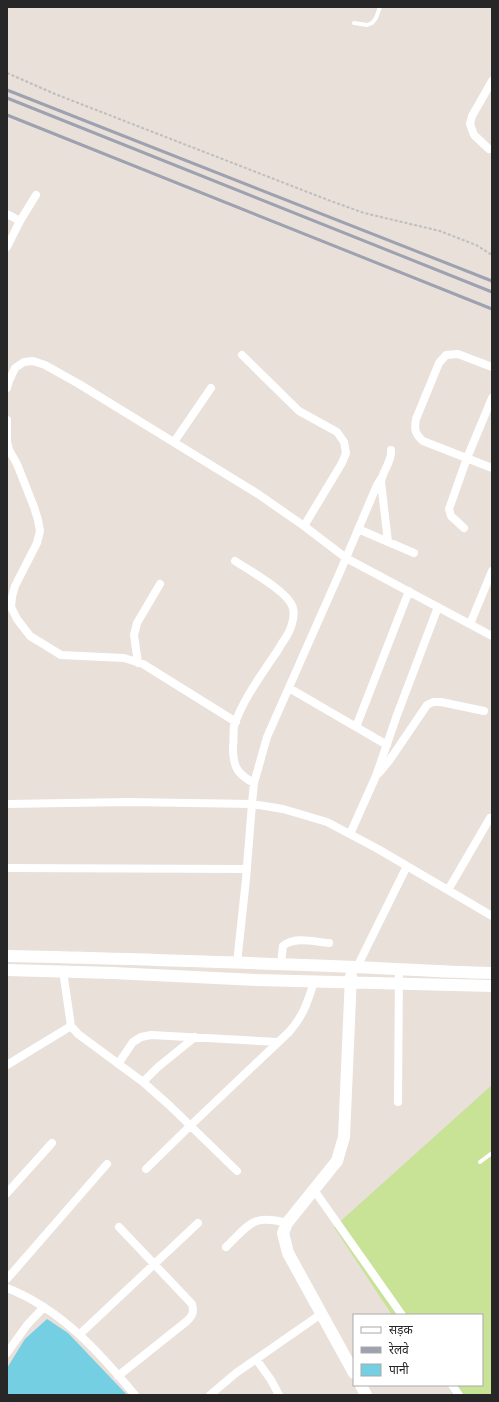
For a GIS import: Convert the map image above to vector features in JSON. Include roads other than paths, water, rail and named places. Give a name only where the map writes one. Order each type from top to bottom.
[{"type":"street","points":[[489,149],[474,135],[470,124],[472,116],[490,90],[492,81]]},
{"type":"street","points":[[7,246],[36,195]]},
{"type":"street","points":[[7,214],[20,221]]},
{"type":"street","points":[[492,367],[458,354],[446,355],[439,363],[416,418],[415,426],[415,433],[423,441],[492,468]]},
{"type":"street","points":[[242,355],[299,411],[337,432],[344,442],[346,453],[342,463],[304,526]]},
{"type":"street","points":[[7,388],[15,368],[24,362],[33,361],[45,365],[79,384],[258,494],[346,558],[492,636]]},
{"type":"street","points":[[174,442],[211,388]]},
{"type":"street","points":[[464,528],[451,516],[449,509],[467,458],[492,398]]},
{"type":"street","points":[[7,420],[7,441],[34,507],[40,531],[37,543],[12,597],[12,607],[17,619],[30,636],[61,655],[124,658],[143,664],[236,722]]},
{"type":"street","points":[[237,963],[254,783],[267,737],[377,485],[389,463],[392,456],[391,450]]},
{"type":"street","points":[[382,477],[388,542]]},
{"type":"street","points":[[358,529],[414,553]]},
{"type":"street","points":[[235,561],[280,591],[287,598],[293,608],[294,616],[289,632],[248,697],[234,728],[233,758],[235,767],[244,778],[254,783]]},
{"type":"street","points":[[470,624],[492,571]]},
{"type":"street","points":[[138,663],[134,635],[137,623],[160,584]]},
{"type":"street","points":[[356,727],[409,591]]},
{"type":"street","points":[[350,834],[376,776],[438,607]]},
{"type":"street","points":[[289,688],[387,745]]},
{"type":"street","points":[[376,776],[389,761],[427,705],[433,702],[441,702],[484,711]]},
{"type":"street","points":[[7,804],[129,802],[252,804],[283,809],[327,822],[407,866],[492,916]]},
{"type":"street","points":[[448,890],[490,818]]},
{"type":"street","points":[[353,1371],[288,1253],[282,1233],[287,1223],[337,1161],[344,1137],[350,983],[354,967],[407,866]]},
{"type":"street","points":[[7,868],[247,869]]},
{"type":"street","points":[[281,964],[283,946],[288,942],[296,940],[329,943]]},
{"type":"street","points":[[7,956],[491,971],[487,986],[314,982],[7,970]]},
{"type":"street","points":[[398,1102],[399,969]]},
{"type":"street","points":[[63,971],[71,1026],[84,1039],[143,1082],[191,1125],[237,1171]]},
{"type":"street","points":[[146,1169],[299,1021],[314,982]]},
{"type":"street","points":[[7,1065],[71,1026]]},
{"type":"street","points":[[118,1064],[133,1042],[141,1037],[151,1035],[278,1042]]},
{"type":"street","points":[[143,1082],[158,1067],[195,1037]]},
{"type":"street","points":[[7,1193],[52,1143]]},
{"type":"street","points":[[7,1279],[107,1164]]},
{"type":"street","points":[[314,1190],[401,1314]]},
{"type":"street","points":[[226,1247],[250,1223],[270,1219],[287,1223]]},
{"type":"street","points":[[80,1334],[198,1223]]},
{"type":"street","points":[[118,1376],[193,1316],[194,1311],[192,1304],[119,1228]]},
{"type":"street","points":[[7,1288],[36,1302],[71,1326],[88,1342],[134,1395]]},
{"type":"street","points":[[7,1353],[27,1325],[44,1307]]},
{"type":"street","points":[[210,1395],[236,1373],[321,1314]]},
{"type":"street","points":[[256,1359],[271,1380],[279,1395]]},
{"type":"street","points":[[362,1386],[366,1395]]},
{"type":"street","points":[[453,1386],[459,1395]]},
{"type":"lane","points":[[354,23],[367,25],[372,23],[376,18],[380,7]]},
{"type":"lane","points":[[480,1162],[492,1153]]},
{"type":"water","points":[[47,1319],[68,1333],[127,1395],[7,1395],[7,1368],[25,1339]]},
{"type":"railway","points":[[7,90],[492,281]]},
{"type":"railway","points":[[7,98],[492,292]]},
{"type":"railway","points":[[7,115],[492,309]]}]
